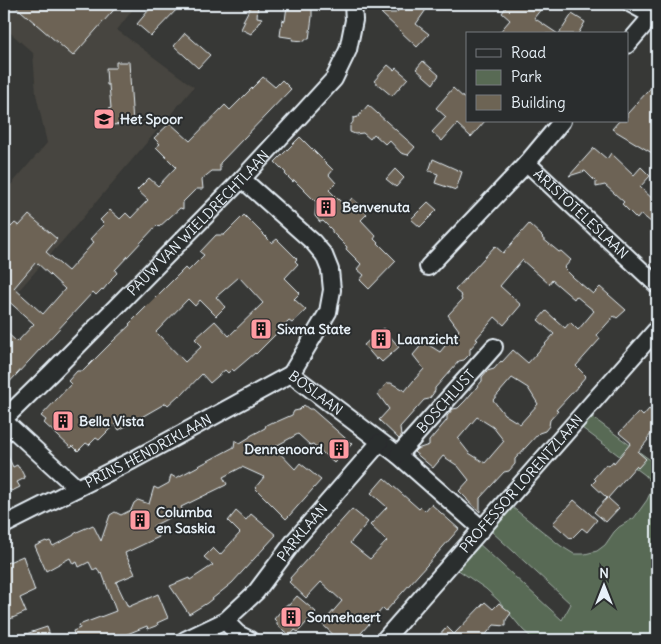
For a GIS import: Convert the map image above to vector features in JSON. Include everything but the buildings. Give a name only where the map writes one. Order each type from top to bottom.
[{"type":"street","name":"PAUW VAN WIELDRECHTLAAN","points":[[4,420],[242,179],[334,79],[348,50],[354,20],[353,4]]},
{"type":"street","points":[[628,45],[656,14],[631,4]]},
{"type":"street","name":"ARISTOTELESLAAN","points":[[428,267],[527,162],[561,122]]},
{"type":"street","name":"ARISTOTELESLAAN","points":[[527,162],[657,285]]},
{"type":"street","name":"BOSLAAN","points":[[242,179],[313,242],[324,255],[330,270],[332,290],[328,312],[291,374],[398,455],[482,530]]},
{"type":"street","name":"PROFESSOR LORENTZLAAN","points":[[384,640],[657,329]]},
{"type":"street","name":"BOSCHLUST","points":[[398,455],[494,347]]},
{"type":"street","name":"PRINS HENDRIKLAAN","points":[[4,525],[133,460],[291,374]]},
{"type":"street","points":[[4,420],[77,488]]},
{"type":"street","name":"PARKLAAN","points":[[185,640],[224,621],[256,592],[295,540],[380,442]]},
{"type":"street","points":[[224,621],[238,634],[250,640]]},
{"type":"shaded area","points":[[4,4],[137,4],[117,30],[194,87],[4,307],[4,193],[47,143],[36,94],[33,53],[4,27]]},
{"type":"green space","points":[[592,417],[657,465],[657,640],[533,640],[499,601],[486,589],[454,567],[477,542],[562,620],[571,604],[491,531],[512,507],[561,546],[574,554],[585,554],[597,551],[605,545],[619,527],[634,518],[647,500],[652,489],[651,482],[645,475],[582,428]]},
{"type":"place","name":"Het Spoor","points":[[104,119]]},
{"type":"place","name":"Benvenuta","points":[[326,207]]},
{"type":"place","name":"Sixma State","points":[[261,329]]},
{"type":"place","name":"Laanzicht","points":[[381,339]]},
{"type":"place","name":"Bella Vista","points":[[63,421]]},
{"type":"place","name":"Dennenoord","points":[[339,449]]},
{"type":"place","name":"Columba en Saskia","points":[[140,520]]},
{"type":"place","name":"Sonnehaert","points":[[291,617]]}]
